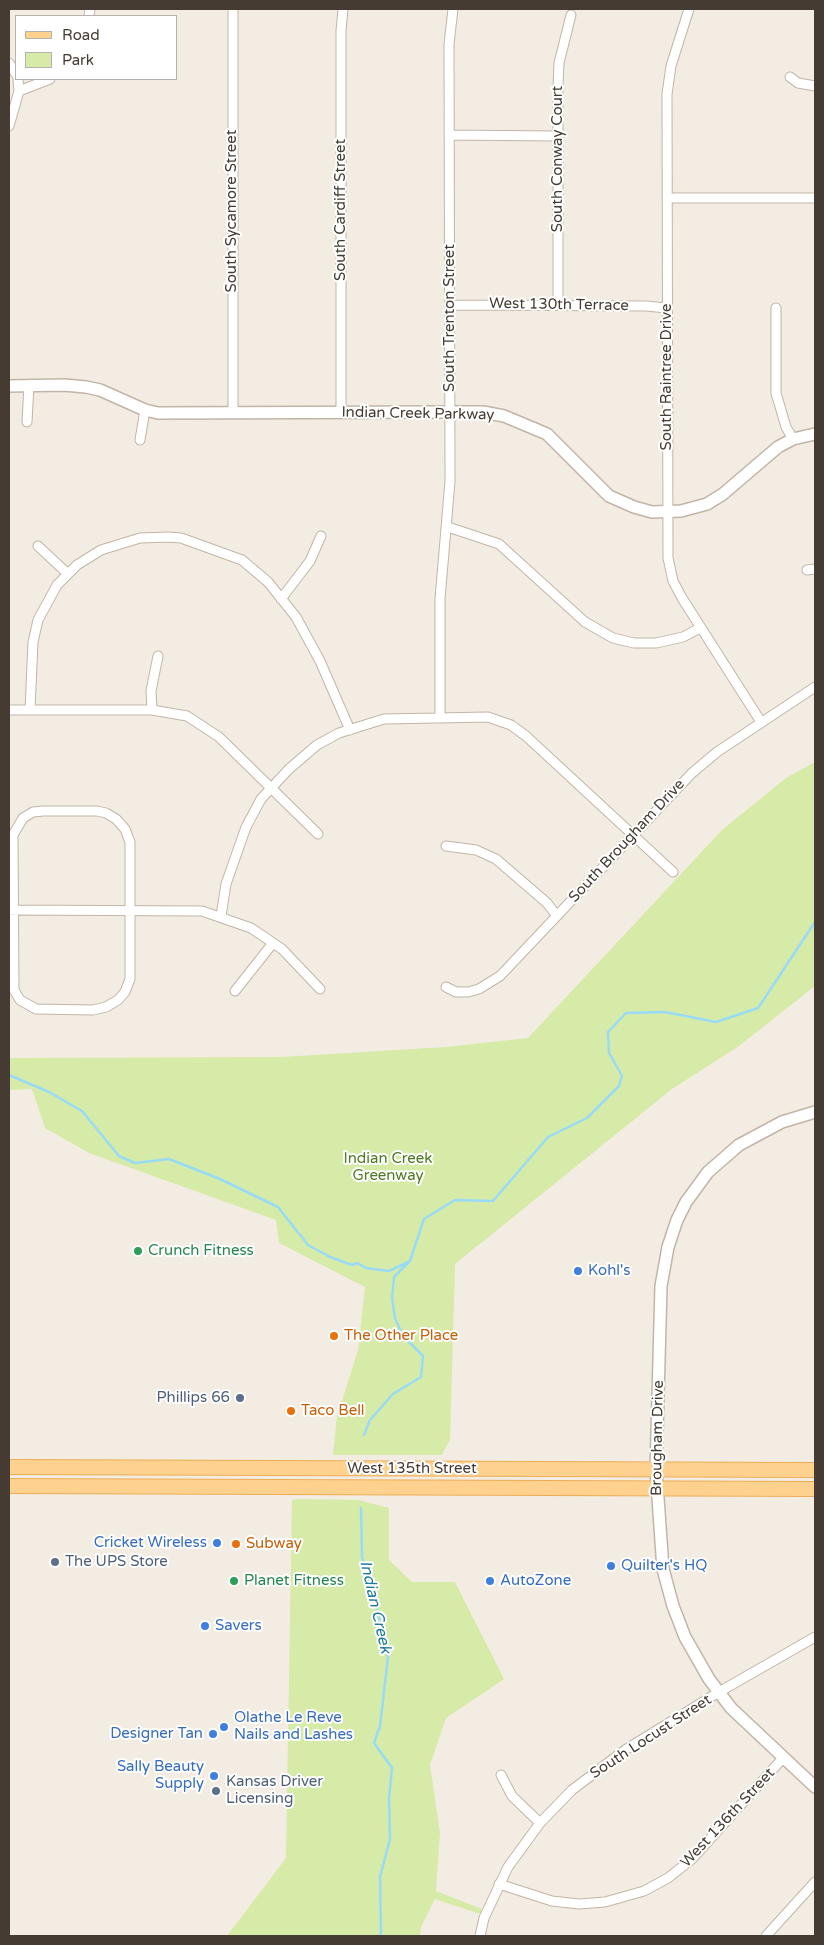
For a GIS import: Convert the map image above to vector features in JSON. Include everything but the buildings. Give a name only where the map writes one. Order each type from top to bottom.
[{"type":"main road","name":"West 135th Street","points":[[9,1467],[815,1470]]},
{"type":"main road","name":"West 135th Street","points":[[9,1486],[815,1489]]},
{"type":"street","name":"South Sycamore Street","points":[[233,9],[233,413]]},
{"type":"street","name":"South Cardiff Street","points":[[341,412],[341,31],[343,9]]},
{"type":"street","name":"South Trenton Street","points":[[440,717],[440,599],[448,527],[450,412],[449,44],[453,9]]},
{"type":"street","name":"South Raintree Drive","points":[[689,9],[671,66],[667,94],[668,558],[673,581],[700,628],[761,722]]},
{"type":"street","name":"South Conway Court","points":[[558,304],[557,136],[559,63],[572,14]]},
{"type":"street","points":[[790,77],[798,83],[815,86]]},
{"type":"street","points":[[9,126],[19,91],[18,80]]},
{"type":"street","points":[[19,91],[47,80]]},
{"type":"street","points":[[449,135],[557,136]]},
{"type":"street","points":[[667,198],[815,198]]},
{"type":"street","name":"West 130th Terrace","points":[[450,304],[558,304],[667,308]]},
{"type":"street","points":[[776,308],[776,393],[786,427],[793,439]]},
{"type":"street","points":[[28,422],[29,385]]},
{"type":"street","name":"Indian Creek Parkway","points":[[9,386],[86,387],[100,390],[145,410],[158,413],[483,412],[504,416],[532,426],[547,434],[609,496],[634,507],[652,512],[692,510],[715,499],[766,456],[793,439],[815,434]]},
{"type":"street","points":[[140,440],[145,410]]},
{"type":"street","points":[[448,527],[499,544],[585,622],[613,638],[634,643],[656,643],[683,637],[700,628]]},
{"type":"street","points":[[281,599],[310,561],[321,536]]},
{"type":"street","points":[[30,710],[31,652],[35,630],[51,594],[68,574],[89,557],[114,545],[140,538],[181,538],[242,560],[268,582],[296,617],[320,662],[350,730]]},
{"type":"street","points":[[38,546],[68,574]]},
{"type":"street","points":[[152,710],[152,691],[158,656]]},
{"type":"street","name":"South Brougham Drive","points":[[446,986],[456,992],[468,992],[492,982],[692,773],[761,722],[815,687]]},
{"type":"street","points":[[9,710],[152,710],[173,712],[194,720],[219,737],[318,834]]},
{"type":"street","points":[[221,916],[226,884],[246,827],[262,798],[289,768],[317,745],[350,730],[384,719],[488,717],[502,721],[519,730],[672,872]]},
{"type":"street","points":[[52,811],[106,813],[116,819],[125,829],[130,842],[130,979],[125,992],[118,1000],[106,1007],[93,1010],[36,1009],[20,1000],[14,990],[11,910],[13,835],[23,818],[33,812],[52,811]]},
{"type":"street","points":[[446,846],[476,850],[496,859],[547,903],[557,916]]},
{"type":"street","points":[[11,910],[180,909],[221,916],[251,928],[282,949],[320,989]]},
{"type":"street","points":[[235,991],[273,943]]},
{"type":"street","name":"Brougham Drive","points":[[815,1112],[782,1122],[739,1145],[724,1157],[697,1186],[677,1220],[668,1248],[661,1286],[656,1470],[663,1569],[673,1606],[696,1659],[719,1692],[743,1719],[815,1786]]},
{"type":"street","name":"South Locust Street","points":[[480,1936],[484,1918],[499,1884],[519,1850],[540,1823],[572,1790],[601,1766],[719,1692],[815,1637]]},
{"type":"street","name":"West 136th Street","points":[[499,1884],[552,1901],[578,1904],[604,1902],[644,1891],[668,1878],[692,1859],[783,1758]]},
{"type":"street","points":[[501,1776],[512,1796],[540,1823]]},
{"type":"street","points":[[766,1936],[815,1882]]},
{"type":"green space","name":"Indian Creek Greenway","points":[[815,762],[815,986],[739,1046],[672,1089],[455,1264],[450,1439],[442,1455],[333,1455],[337,1417],[358,1350],[365,1287],[279,1243],[276,1220],[89,1153],[45,1128],[32,1089],[9,1090],[9,1058],[281,1057],[446,1047],[528,1038],[722,830],[786,778]]},
{"type":"green space","points":[[292,1500],[358,1500],[389,1508],[389,1560],[412,1582],[455,1582],[504,1679],[446,1718],[430,1765],[440,1833],[436,1891],[482,1909],[480,1914],[435,1899],[421,1927],[420,1936],[227,1936],[286,1858]]},
{"type":"waterway","name":"Indian Creek","points":[[364,1435],[370,1420],[393,1394],[421,1377],[423,1356],[403,1336],[395,1318],[392,1298],[394,1277],[410,1261],[424,1219],[455,1200],[493,1201],[548,1137],[587,1118],[619,1086],[622,1076],[609,1053],[608,1032],[626,1013],[665,1012],[716,1022],[758,1008],[815,922]]},
{"type":"waterway","points":[[9,1075],[49,1092],[82,1111],[119,1156],[135,1163],[169,1159],[220,1179],[278,1207],[308,1245],[330,1257],[352,1265],[357,1263],[366,1268],[389,1271],[408,1262]]},
{"type":"waterway","name":"Indian Creek","points":[[361,1508],[362,1557],[374,1597],[388,1657],[380,1726],[374,1743],[392,1768],[389,1798],[390,1839],[380,1877],[381,1936]]},
{"type":"place","name":"Crunch Fitness","points":[[138,1251]]},
{"type":"place","name":"Kohl's","points":[[578,1271]]},
{"type":"place","name":"The Other Place","points":[[334,1336]]},
{"type":"place","name":"Phillips 66","points":[[240,1398]]},
{"type":"place","name":"Taco Bell","points":[[291,1411]]},
{"type":"place","name":"Cricket Wireless","points":[[217,1543]]},
{"type":"place","name":"Subway","points":[[236,1544]]},
{"type":"place","name":"The UPS Store","points":[[55,1562]]},
{"type":"place","name":"Quilter's HQ","points":[[611,1566]]},
{"type":"place","name":"Planet Fitness","points":[[234,1581]]},
{"type":"place","name":"AutoZone","points":[[490,1581]]},
{"type":"place","name":"Savers","points":[[205,1626]]},
{"type":"place","name":"Olathe Le Reve Nails and Lashes","points":[[224,1727]]},
{"type":"place","name":"Designer Tan","points":[[213,1734]]},
{"type":"place","name":"Sally Beauty Supply","points":[[214,1776]]},
{"type":"place","name":"Kansas Driver Licensing","points":[[216,1791]]}]
